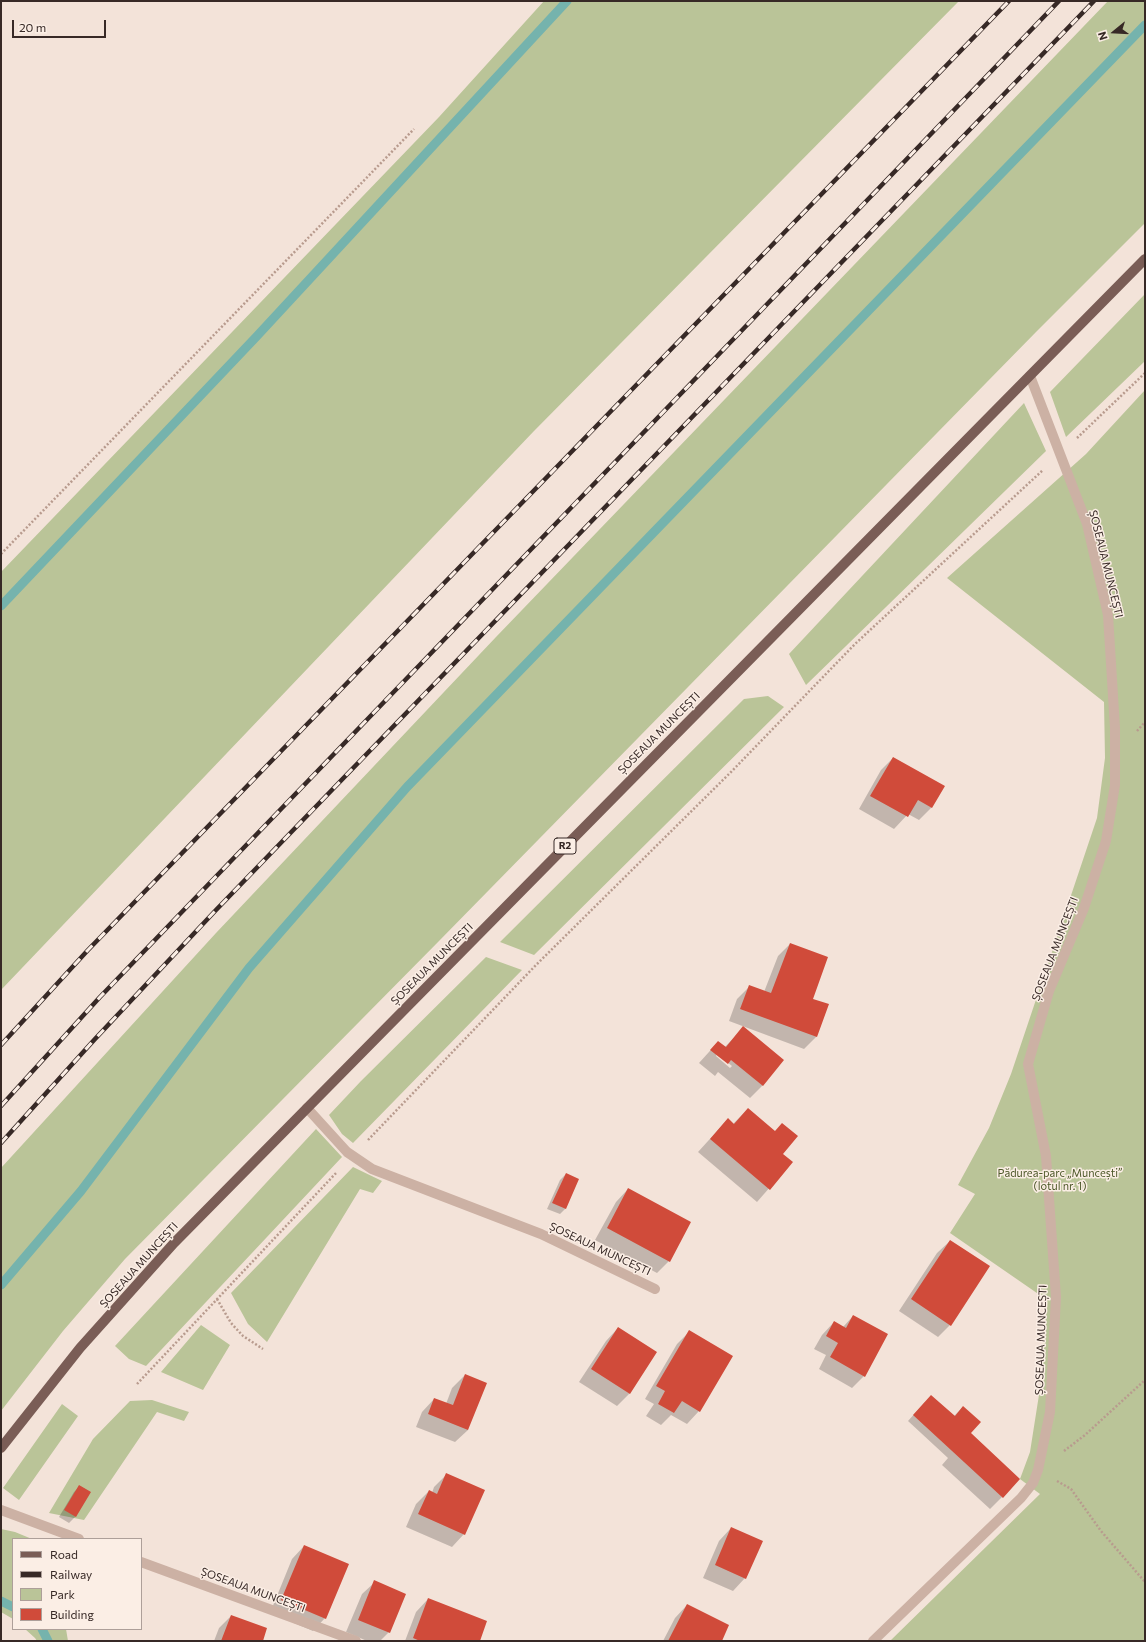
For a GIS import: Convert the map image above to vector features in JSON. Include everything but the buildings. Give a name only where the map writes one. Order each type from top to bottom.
[{"type":"main road","name":"ȘOSEAUA MUNCEȘTI","points":[[1,1448],[80,1348],[174,1243],[1145,259]]},
{"type":"lane","name":"ȘOSEAUA MUNCEȘTI","points":[[873,1641],[1021,1498],[1033,1483],[1038,1470],[1050,1412],[1056,1297],[1046,1156],[1028,1064],[1049,992],[1084,908],[1106,841],[1115,785],[1115,728],[1108,615],[1087,524],[1030,376]]},
{"type":"lane","name":"ȘOSEAUA MUNCEȘTI","points":[[306,1108],[347,1152],[372,1169],[541,1234],[655,1289]]},
{"type":"lane","points":[[1,1510],[76,1538]]},
{"type":"lane","name":"ȘOSEAUA MUNCEȘTI","points":[[142,1562],[356,1641]]},
{"type":"path","points":[[1,554],[414,129]]},
{"type":"path","points":[[137,1384],[536,965],[731,772],[855,644],[1145,373]]},
{"type":"path","points":[[217,1299],[231,1323],[243,1336],[263,1349]]},
{"type":"path","points":[[1145,1380],[1085,1435],[1038,1470],[1071,1489],[1101,1531],[1145,1582]]},
{"type":"green space","points":[[544,1],[959,1],[534,431],[1,990],[1,572],[439,117]]},
{"type":"green space","points":[[1108,1],[1145,1],[1145,223],[125,1259],[63,1331],[1,1411],[1,1168],[216,933],[496,637]]},
{"type":"green space","points":[[1145,294],[1145,361],[1066,437],[1050,392]]},
{"type":"green space","name":"Pădurea-parc „Muncești” (lotul nr. 1)","points":[[1145,390],[1145,1641],[890,1641],[1040,1494],[1020,1479],[1030,1452],[1041,1382],[1047,1300],[950,1233],[975,1194],[958,1185],[989,1128],[1011,1074],[1097,818],[1105,758],[1104,702],[947,578],[1086,454]]},
{"type":"green space","points":[[1024,403],[1046,451],[806,685],[789,654]]},
{"type":"green space","points":[[768,696],[784,707],[534,955],[500,942],[744,699]]},
{"type":"green space","points":[[486,957],[522,970],[353,1143],[342,1134],[329,1115],[361,1081]]},
{"type":"green space","points":[[316,1129],[342,1157],[146,1366],[129,1359],[115,1346]]},
{"type":"green space","points":[[353,1167],[382,1181],[373,1193],[360,1189],[267,1342],[248,1324],[231,1293]]},
{"type":"green space","points":[[201,1325],[230,1345],[203,1390],[161,1372]]},
{"type":"green space","points":[[152,1400],[189,1412],[184,1421],[157,1412],[84,1520],[49,1513],[93,1439],[130,1401]]},
{"type":"green space","points":[[62,1404],[78,1416],[19,1500],[3,1488]]},
{"type":"green space","points":[[1,1529],[15,1532],[30,1538],[12,1538],[12,1618],[1,1612]]},
{"type":"green space","points":[[26,1630],[66,1630],[68,1641],[37,1641]]},
{"type":"waterway","points":[[1,606],[257,336],[567,1]]},
{"type":"waterway","points":[[1,1285],[81,1191],[249,968],[407,787],[1145,25]]},
{"type":"waterway","points":[[1,1601],[12,1606]]},
{"type":"waterway","points":[[42,1630],[48,1641]]},
{"type":"railway","points":[[1,1045],[88,950],[1009,1]]},
{"type":"railway","points":[[1,1106],[100,997],[1059,1]]},
{"type":"railway","points":[[1,1143],[95,1039],[216,910],[1094,1]]}]
